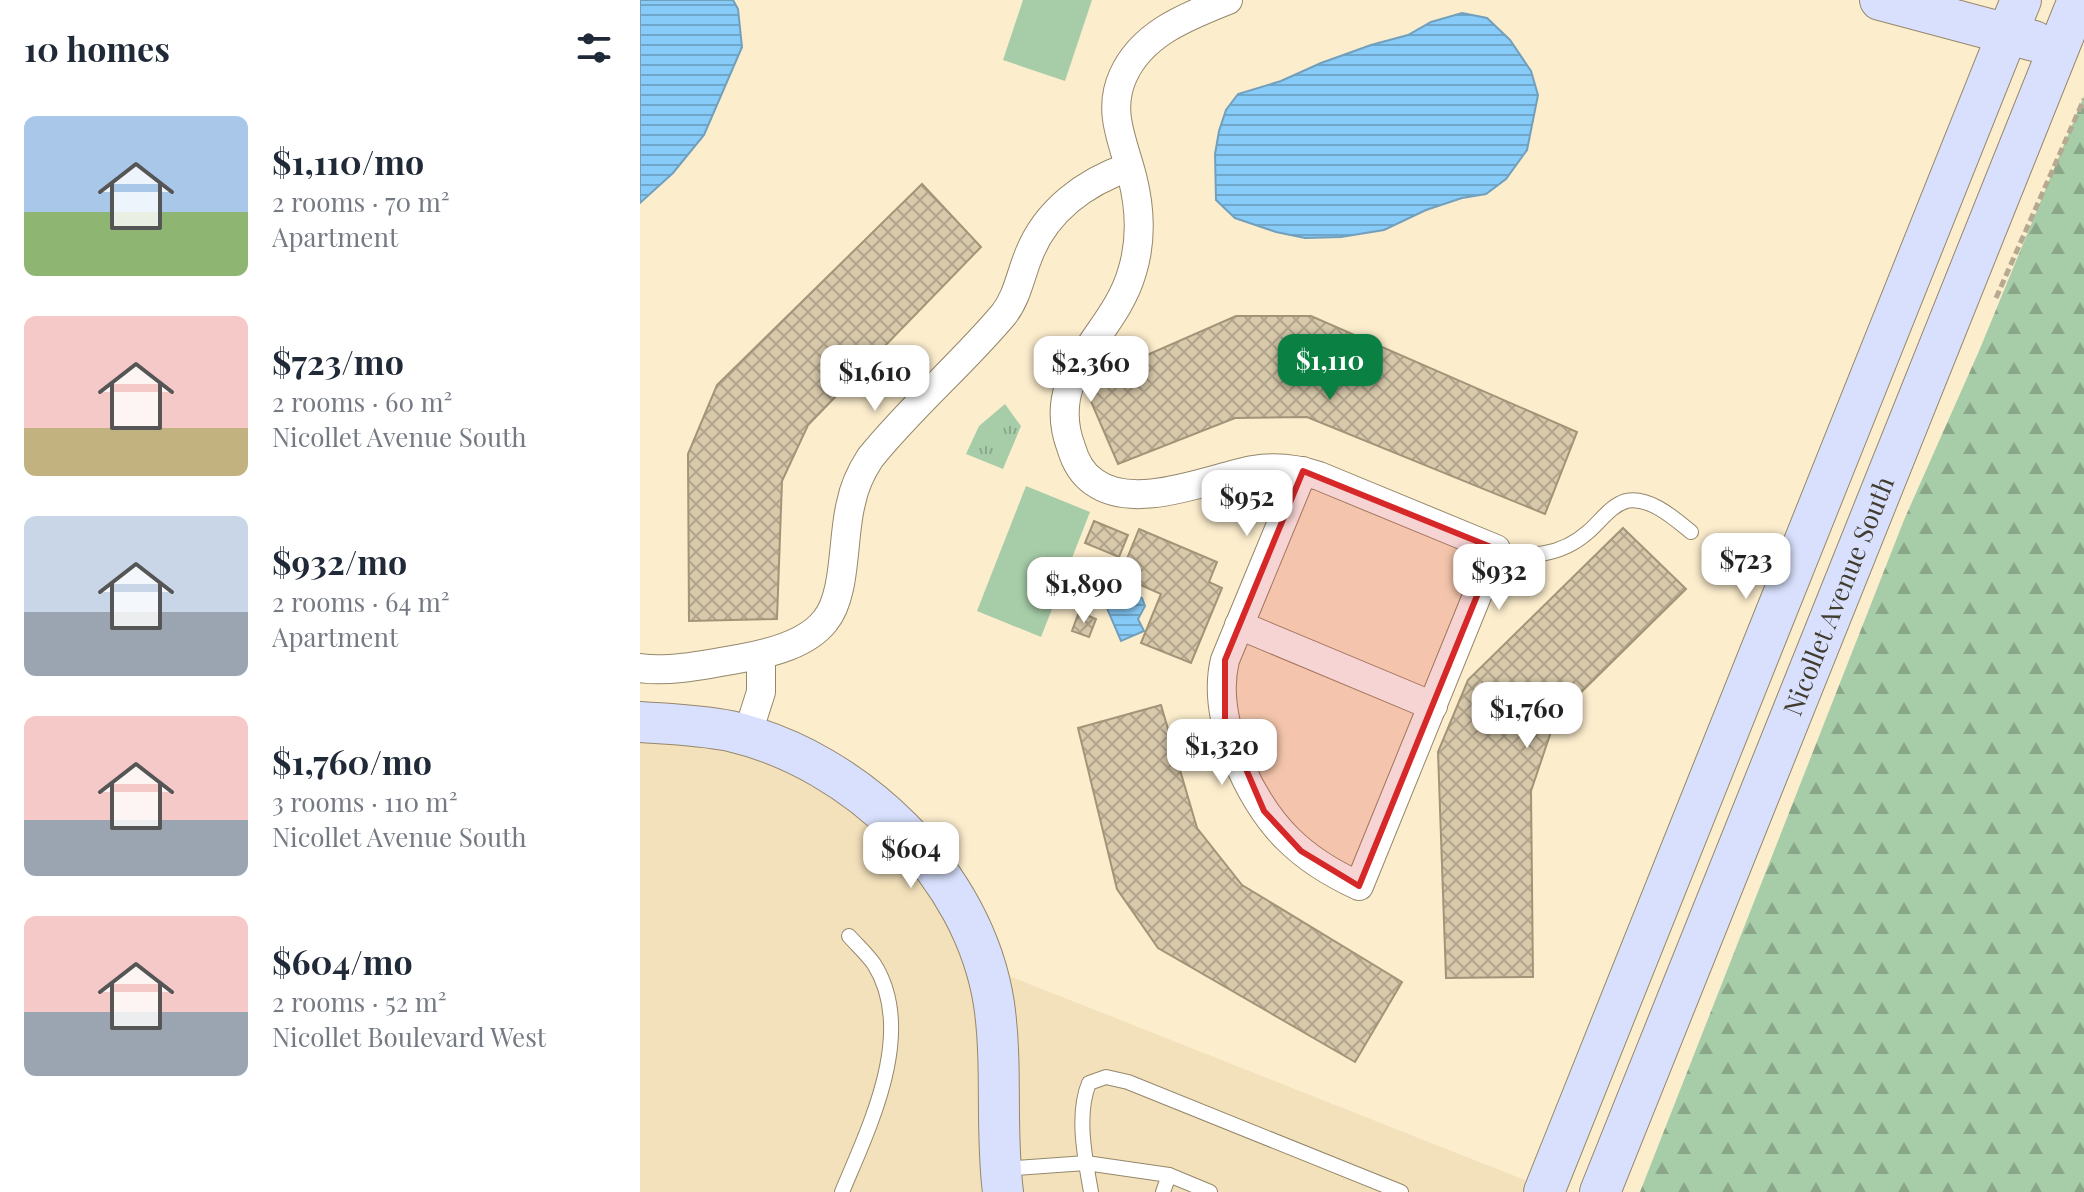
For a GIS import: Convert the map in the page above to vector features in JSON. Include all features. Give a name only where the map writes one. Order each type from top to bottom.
[{"type":"main road","points":[[1880,0],[2014,17],[2072,52]]},
{"type":"main road","name":"Nicollet Avenue South","points":[[1600,1192],[2072,52],[2078,0]]},
{"type":"main road","name":"Nicollet Avenue South","points":[[1544,1192],[2014,17]]},
{"type":"main road","points":[[640,722],[695,725],[747,736],[817,764],[900,825],[942,877],[973,938],[993,1001],[999,1063],[1002,1180]]},
{"type":"street","points":[[1228,0],[1168,27],[1143,47],[1126,69],[1116,93],[1115,107],[1138,202],[1134,268],[1121,302],[1081,358],[1068,386],[1064,421],[1074,457],[1083,472],[1105,489],[1139,493],[1195,486],[1254,470],[1303,471],[1496,549],[1359,886],[1319,864],[1295,846],[1264,811],[1232,742],[1220,696],[1223,668],[1303,471]]},
{"type":"street","points":[[640,668],[705,664],[761,655],[803,639],[825,621],[836,596],[851,502],[863,470],[881,445],[1009,306],[1027,258],[1044,227],[1058,210],[1086,185],[1129,167]]},
{"type":"street","points":[[1239,625],[1433,706]]},
{"type":"street","points":[[747,736],[761,692],[761,655]]},
{"type":"lane","points":[[1496,549],[1517,556],[1543,554],[1586,534],[1612,509],[1628,501],[1645,503],[1670,514],[1691,532]]},
{"type":"lane","points":[[842,1192],[876,1108],[887,1069],[890,1032],[887,995],[874,963],[849,936]]},
{"type":"lane","points":[[1091,1192],[1082,1099],[1089,1083],[1106,1077],[1128,1082],[1401,1192]]},
{"type":"lane","points":[[1002,1180],[1086,1163],[1169,1175],[1210,1192]]},
{"type":"lane","points":[[1163,1192],[1169,1175]]},
{"type":"highlighted area","points":[[1303,471],[1496,549],[1359,886],[1301,851],[1264,811],[1225,720],[1225,660]]},
{"type":"shaded area","points":[[640,722],[847,784],[984,966],[1545,1188],[1544,1192],[640,1192]]},
{"type":"green space","points":[[1023,0],[1092,0],[1065,81],[1003,60]]},
{"type":"green space","points":[[2084,96],[2084,1192],[1640,1192],[1904,520],[1979,351]]},
{"type":"green space","points":[[1005,404],[1021,426],[1003,469],[966,454],[979,426]]},
{"type":"green space","points":[[1026,486],[1090,512],[1041,637],[977,611]]},
{"type":"water","points":[[640,0],[733,0],[738,9],[742,47],[704,135],[673,173],[640,203]]},
{"type":"water","points":[[1462,13],[1487,18],[1510,40],[1531,71],[1538,95],[1527,150],[1506,179],[1486,194],[1426,210],[1384,230],[1341,237],[1305,238],[1276,232],[1235,218],[1216,200],[1215,154],[1219,131],[1226,110],[1238,94]]},
{"type":"water","points":[[1123,581],[1126,593],[1142,598],[1145,606],[1138,619],[1144,631],[1121,641],[1100,592]]},
{"type":"building","points":[[922,184],[981,247],[808,425],[782,481],[777,619],[689,621],[688,454],[717,385]]},
{"type":"building","points":[[1236,316],[1311,316],[1577,432],[1545,514],[1307,417],[1235,418],[1118,464],[1083,383]]},
{"type":"building","points":[[1094,521],[1128,535],[1119,557],[1085,543]]},
{"type":"building","points":[[1623,528],[1686,589],[1556,717],[1531,791],[1533,977],[1446,978],[1438,752],[1468,680]]},
{"type":"building","points":[[1139,529],[1217,562],[1209,582],[1222,588],[1191,663],[1141,643],[1161,594],[1120,576]]},
{"type":"building","points":[[1079,612],[1096,619],[1089,637],[1072,631]]},
{"type":"building","points":[[1161,705],[1197,828],[1242,885],[1402,982],[1355,1062],[1158,948],[1117,889],[1078,728]]}]
